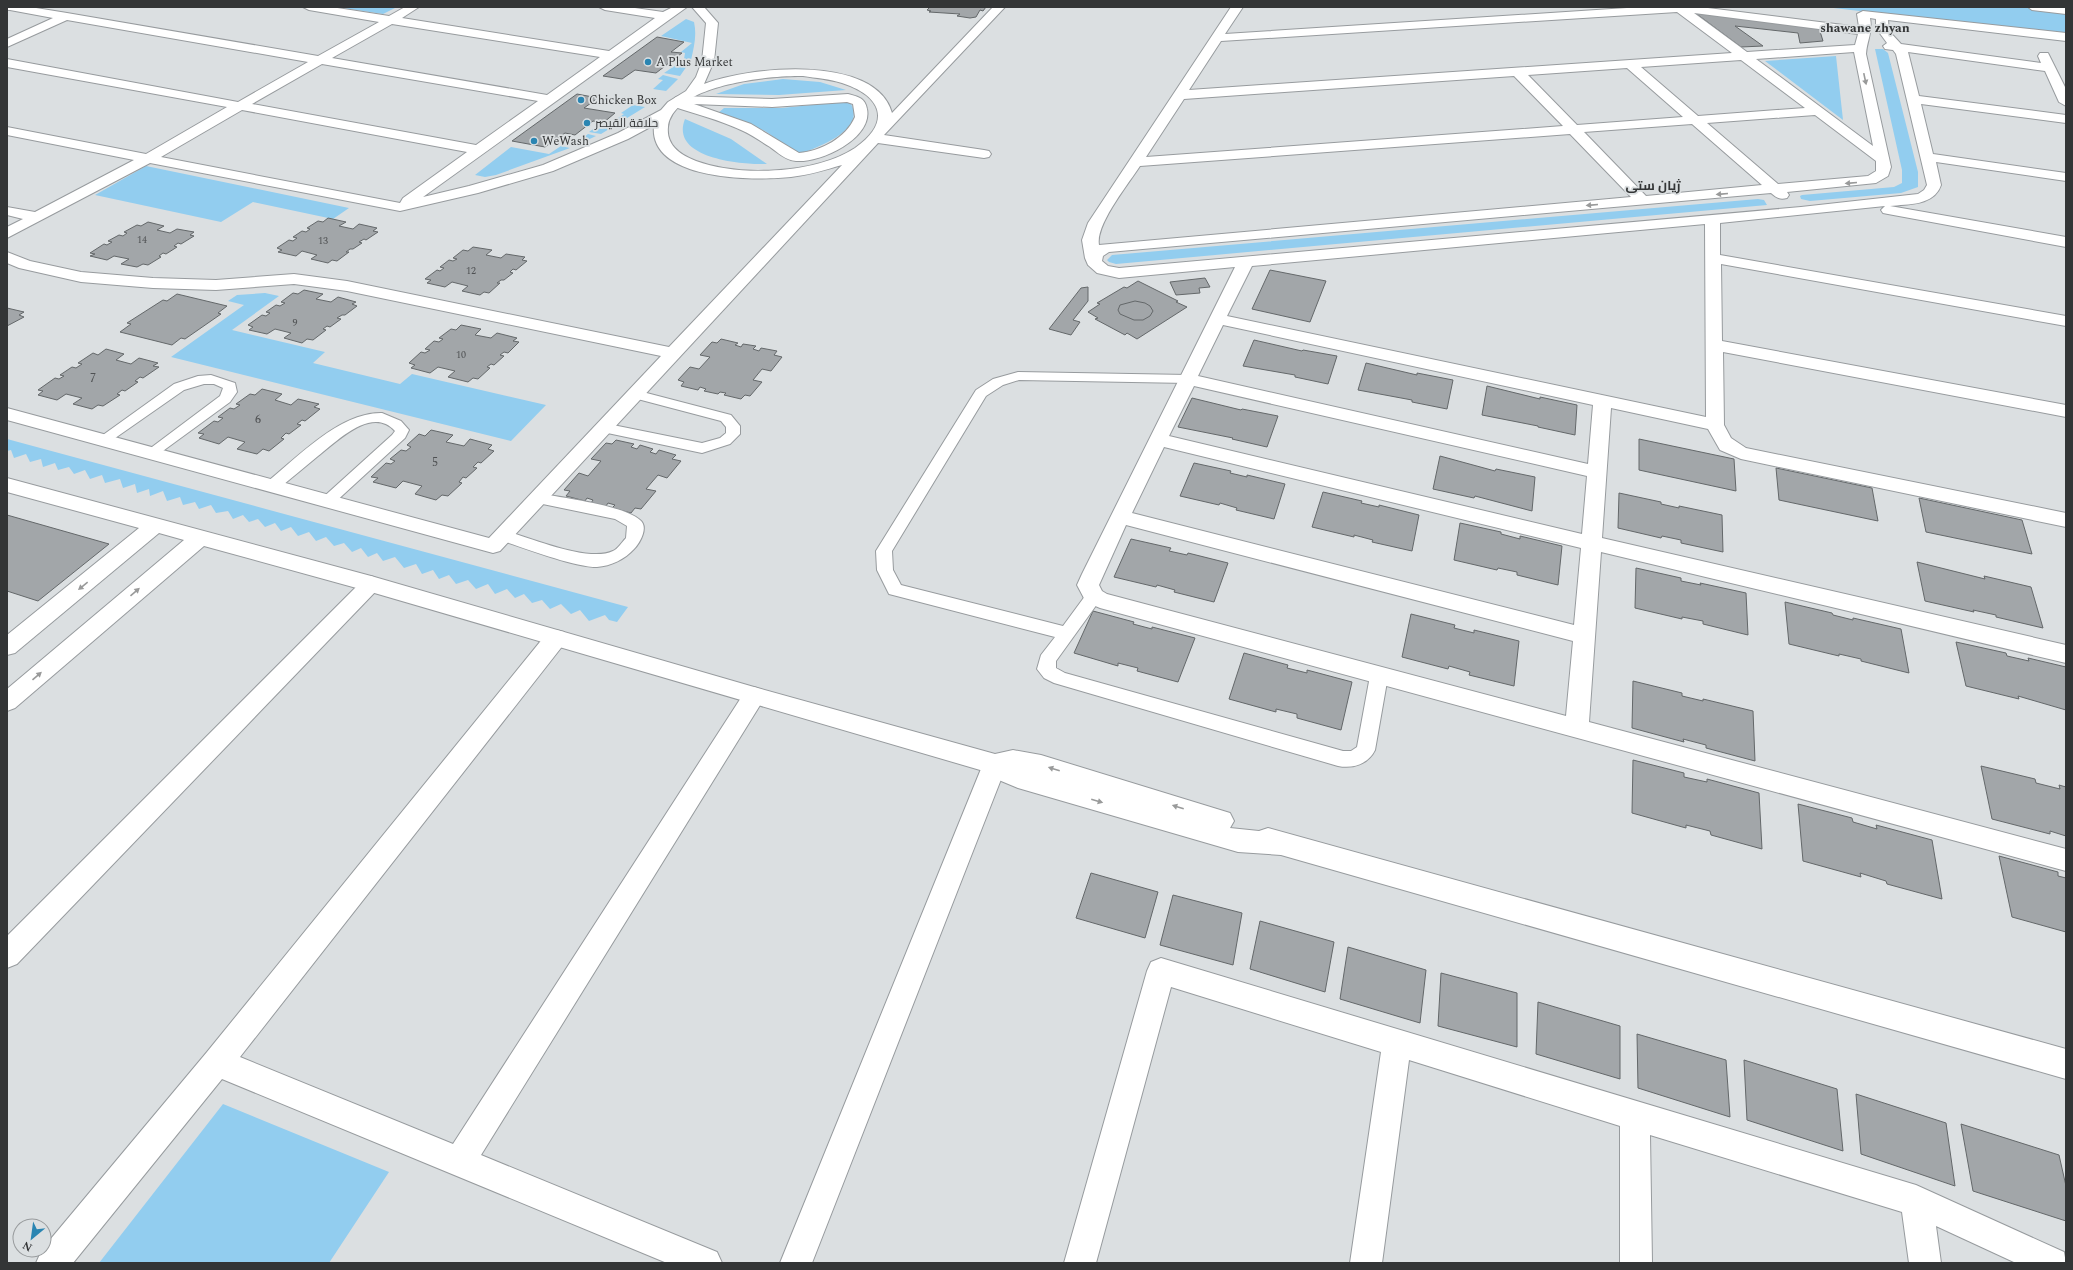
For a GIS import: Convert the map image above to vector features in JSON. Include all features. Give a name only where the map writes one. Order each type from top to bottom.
[{"type":"street","points":[[10,7],[549,99]]},
{"type":"street","points":[[7,43],[86,7]]},
{"type":"street","points":[[309,7],[611,55]]},
{"type":"street","points":[[7,233],[148,158],[413,7]]},
{"type":"street","points":[[606,7],[665,16]]},
{"type":"street","points":[[400,207],[665,16],[681,7]]},
{"type":"street","points":[[7,131],[400,207],[473,190],[548,168],[623,136],[666,113],[702,80],[705,72],[712,23],[698,7]]},
{"type":"street","points":[[7,414],[493,546],[999,7]]},
{"type":"street","points":[[1237,7],[1135,162],[1092,232],[1090,240],[1094,262],[1103,270],[1119,273],[1912,201],[1929,195],[1933,191],[1934,185],[1902,53],[1884,32],[1882,28],[1882,16]]},
{"type":"street","points":[[1217,38],[1676,8],[1862,40],[1899,48],[2050,68]]},
{"type":"street","points":[[1676,8],[1744,56],[1883,160]]},
{"type":"street","points":[[1093,258],[1095,254],[1105,248],[1871,180],[1883,173],[1883,160],[1861,60],[1863,14],[2066,37]]},
{"type":"street","points":[[1180,95],[1744,56],[1862,40]]},
{"type":"street","points":[[2043,54],[2066,102]]},
{"type":"street","points":[[7,63],[479,150]]},
{"type":"street","points":[[1630,64],[1801,211]]},
{"type":"street","points":[[705,72],[709,78],[731,79]]},
{"type":"street","points":[[623,136],[642,132],[653,134],[660,138],[670,152],[690,164],[718,172],[752,175],[788,173],[822,166],[851,155],[875,138],[885,120],[883,106],[870,91],[851,82],[827,76],[792,72],[756,74],[731,79],[682,99]]},
{"type":"street","points":[[1518,72],[1643,201]]},
{"type":"street","points":[[848,98],[859,102],[862,117],[858,127],[842,141],[816,153],[796,157],[746,127],[682,99],[772,103],[848,98]]},
{"type":"street","points":[[1913,99],[2066,119]]},
{"type":"street","points":[[1135,162],[1817,111]]},
{"type":"street","points":[[660,138],[660,128],[666,113]]},
{"type":"street","points":[[875,138],[984,154]]},
{"type":"street","points":[[1927,156],[2066,177]]},
{"type":"street","points":[[1862,206],[2066,242]]},
{"type":"street","points":[[7,211],[37,217]]},
{"type":"street","points":[[1712,219],[1715,425],[1721,441],[1729,448],[1741,453],[2066,520]]},
{"type":"street","points":[[7,257],[31,267],[81,277],[153,283],[216,285],[294,279],[347,286],[673,353]]},
{"type":"street","points":[[1712,258],[2066,321]]},
{"type":"street","points":[[1246,261],[1090,580],[1088,585],[1094,596],[1106,603],[2066,860]]},
{"type":"street","points":[[1217,320],[1715,425]]},
{"type":"street","points":[[1714,345],[2066,411]]},
{"type":"street","points":[[1188,379],[1596,472]]},
{"type":"street","points":[[1577,728],[1602,401]]},
{"type":"street","points":[[1158,439],[1591,543],[2066,654]]},
{"type":"street","points":[[7,485],[371,584],[754,696],[995,764],[1003,771],[1018,778],[1238,842],[1281,844],[2066,1064]]},
{"type":"street","points":[[1120,517],[1584,636]]},
{"type":"street","points":[[7,647],[156,525]]},
{"type":"street","points":[[7,702],[200,538]]},
{"type":"street","points":[[7,955],[371,584]]},
{"type":"street","points":[[52,1263],[217,1062],[556,638]]},
{"type":"street","points":[[459,1162],[754,696]]},
{"type":"street","points":[[796,1263],[995,764]]},
{"type":"street","points":[[1080,1263],[1161,971],[1916,1201],[2053,1263]]},
{"type":"street","points":[[1366,1263],[1396,1042]]},
{"type":"street","points":[[217,1062],[706,1263]]},
{"type":"street","points":[[1635,1115],[1636,1263]]},
{"type":"street","points":[[1916,1201],[1926,1263]]},
{"type":"lane","points":[[2032,7],[2066,11]]},
{"type":"lane","points":[[1066,633],[895,590],[885,570],[884,552],[982,393],[998,382],[1018,376],[1188,379]]},
{"type":"lane","points":[[103,440],[174,390],[192,381],[204,378],[230,386],[230,392],[225,399],[152,453]]},
{"type":"lane","points":[[603,428],[702,448],[725,441],[733,434],[733,426],[726,418],[635,394]]},
{"type":"lane","points":[[272,486],[344,428],[355,421],[370,418],[384,418],[398,423],[402,430],[398,438],[327,501]]},
{"type":"lane","points":[[503,536],[576,558],[597,561],[619,555],[634,540],[635,524],[619,515],[538,498]]},
{"type":"lane","points":[[1094,596],[1045,664],[1046,669],[1054,676],[1343,760],[1353,760],[1366,750],[1379,676]]},
{"type":"shaded area","points":[[336,7],[397,7],[383,14]]},
{"type":"shaded area","points":[[1825,7],[2066,7],[2066,35]]},
{"type":"shaded area","points":[[686,19],[694,22],[695,27],[695,41],[691,60],[684,59],[685,53],[681,52],[692,43],[661,36]]},
{"type":"shaded area","points":[[1875,49],[1883,49],[1888,53],[1918,172],[1918,187],[1901,193],[1810,201],[1801,199],[1800,196],[1802,195],[1894,187],[1902,183],[1902,170]]},
{"type":"shaded area","points":[[1836,56],[1843,120],[1765,61]]},
{"type":"shaded area","points":[[682,61],[689,63],[680,76],[664,73]]},
{"type":"shaded area","points":[[663,75],[678,79],[666,91],[653,89],[663,80],[658,79]]},
{"type":"shaded area","points":[[783,79],[820,82],[846,90],[779,95],[716,94],[744,84]]},
{"type":"shaded area","points":[[849,101],[854,111],[853,120],[847,128],[839,136],[828,142],[799,154],[765,131],[718,113],[724,108],[782,108]]},
{"type":"shaded area","points":[[633,105],[645,107],[601,134],[589,132],[596,127],[602,129],[624,114],[621,113]]},
{"type":"shaded area","points":[[685,119],[731,139],[767,164],[727,161],[711,157],[698,151],[688,143],[683,132]]},
{"type":"shaded area","points":[[588,134],[596,136],[575,146],[563,143],[569,139],[579,141]]},
{"type":"shaded area","points":[[561,146],[570,148],[496,175],[485,177],[475,175],[511,147],[549,154]]},
{"type":"shaded area","points":[[146,166],[349,208],[333,219],[253,202],[221,222],[95,195]]},
{"type":"shaded area","points":[[1758,199],[1764,200],[1767,205],[1116,264],[1107,260],[1112,255]]},
{"type":"shaded area","points":[[265,293],[279,296],[232,330],[325,352],[313,363],[400,384],[412,374],[546,405],[511,441],[171,357],[244,305],[228,301],[237,295]]},
{"type":"shaded area","points":[[7,439],[628,607],[617,622],[609,620],[605,615],[589,621],[580,610],[571,614],[561,604],[550,609],[542,600],[532,603],[524,594],[515,598],[507,589],[495,594],[488,584],[476,589],[468,580],[456,584],[449,575],[439,579],[433,570],[422,574],[416,564],[404,568],[395,557],[383,561],[377,553],[368,557],[361,548],[352,552],[344,543],[334,546],[326,537],[316,541],[309,532],[298,536],[291,527],[281,531],[275,523],[265,527],[258,519],[249,522],[243,515],[233,519],[228,511],[216,513],[211,505],[199,509],[195,502],[183,505],[180,497],[167,501],[163,491],[150,496],[149,489],[137,493],[135,484],[123,488],[120,479],[105,483],[102,475],[90,479],[85,470],[74,474],[69,467],[58,470],[55,463],[43,467],[41,459],[30,462],[26,454],[14,458],[11,450],[7,451]]},
{"type":"shaded area","points":[[223,1104],[389,1172],[329,1263],[99,1263]]},
{"type":"building","points":[[930,7],[986,7],[983,11],[980,10],[976,17],[970,18],[957,16],[960,14],[929,12],[931,11],[927,10]]},
{"type":"building","points":[[1694,12],[1819,28],[1823,41],[1800,43],[1798,33],[1735,26],[1763,46],[1741,47]]},
{"type":"building","name":"A Plus Market","points":[[657,37],[684,42],[671,52],[682,53],[656,73],[635,70],[622,79],[603,76]]},
{"type":"building","points":[[577,94],[598,98],[584,108],[615,113],[603,123],[593,121],[575,135],[565,133],[545,147],[512,141]]},
{"type":"building","points":[[328,218],[346,222],[339,226],[353,229],[359,224],[377,228],[373,231],[378,232],[366,240],[364,239],[359,242],[362,243],[353,249],[350,249],[346,252],[349,252],[337,261],[332,260],[328,263],[311,259],[317,255],[302,251],[296,256],[278,252],[282,250],[277,248],[289,240],[293,241],[297,238],[293,237],[302,231],[306,232],[310,229],[307,228],[318,221],[323,222]]},
{"type":"building","points":[[148,222],[164,226],[157,230],[170,233],[177,229],[194,232],[190,235],[194,236],[181,244],[178,243],[174,246],[177,247],[166,254],[163,253],[159,256],[161,257],[148,265],[143,264],[137,267],[121,264],[129,259],[114,256],[107,260],[90,256],[95,254],[90,253],[104,244],[107,245],[112,242],[108,241],[119,235],[123,236],[127,233],[124,232],[137,225],[141,226]]},
{"type":"building","points":[[473,247],[492,250],[486,255],[501,258],[506,254],[525,257],[522,260],[527,261],[516,270],[513,269],[510,272],[513,273],[497,283],[500,283],[489,293],[484,292],[480,295],[462,291],[468,286],[452,282],[445,287],[427,283],[431,280],[425,279],[437,270],[440,271],[444,268],[440,267],[449,260],[453,261],[457,259],[453,258],[463,250],[468,251]]},
{"type":"building","points":[[1270,270],[1326,281],[1310,322],[1252,309]]},
{"type":"building","points":[[1205,278],[1210,287],[1199,288],[1200,293],[1176,295],[1170,282]]},
{"type":"building","points":[[1138,281],[1187,307],[1137,339],[1127,333],[1125,335],[1095,319],[1098,318],[1088,312],[1100,304],[1097,303],[1124,287],[1127,288]]},
{"type":"building","points":[[1088,287],[1088,301],[1073,320],[1080,322],[1071,335],[1049,329],[1081,288]]},
{"type":"building","points":[[304,290],[323,294],[316,299],[331,302],[338,297],[356,302],[352,304],[357,306],[345,315],[337,318],[341,319],[330,327],[327,326],[323,329],[326,330],[313,340],[307,339],[302,343],[284,338],[291,333],[275,329],[267,334],[249,330],[253,327],[248,325],[262,315],[266,316],[270,313],[266,312],[276,305],[280,306],[285,303],[281,302],[293,293],[298,294]]},
{"type":"building","points":[[177,294],[227,306],[218,313],[221,314],[185,339],[181,338],[172,345],[120,332],[131,324],[127,323],[163,300],[167,301]]},
{"type":"building","points":[[1135,301],[1145,303],[1150,306],[1153,311],[1150,316],[1143,320],[1134,320],[1120,314],[1118,310],[1120,305]]},
{"type":"building","points":[[7,308],[24,312],[19,315],[24,317],[7,326]]},
{"type":"building","points":[[461,325],[481,329],[475,335],[491,338],[497,333],[517,338],[513,341],[519,342],[508,353],[504,352],[500,355],[504,356],[494,365],[491,364],[487,367],[490,368],[478,379],[473,378],[468,382],[448,377],[455,371],[438,367],[430,373],[411,368],[415,365],[409,363],[421,352],[425,353],[430,350],[425,349],[434,341],[439,342],[443,339],[439,338],[451,329],[456,330]]},
{"type":"building","points":[[721,339],[738,343],[735,345],[741,347],[743,344],[756,346],[753,349],[759,351],[761,348],[777,351],[774,355],[782,357],[771,371],[762,369],[753,380],[762,382],[750,396],[745,395],[741,399],[724,395],[726,393],[720,392],[718,394],[704,391],[706,389],[700,387],[698,390],[681,386],[684,382],[678,380],[690,367],[699,369],[710,357],[700,355],[712,342],[717,343]]},
{"type":"building","points":[[1254,340],[1302,351],[1337,356],[1328,384],[1295,377],[1295,375],[1243,366]]},
{"type":"building","points":[[106,349],[124,354],[116,360],[131,364],[139,358],[158,363],[153,366],[159,367],[143,378],[140,377],[135,381],[138,382],[125,391],[122,390],[117,394],[120,395],[103,406],[98,405],[92,409],[73,404],[82,398],[66,394],[57,400],[38,395],[43,391],[38,390],[55,378],[59,379],[64,376],[60,375],[72,367],[76,368],[82,364],[78,363],[93,353],[98,355]]},
{"type":"building","points":[[1366,363],[1417,375],[1417,373],[1453,380],[1447,409],[1412,402],[1412,400],[1358,390]]},
{"type":"building","points":[[1487,386],[1540,399],[1540,397],[1577,405],[1575,435],[1482,415]]},
{"type":"building","points":[[262,389],[282,394],[275,400],[291,405],[298,399],[319,404],[314,407],[320,409],[305,421],[302,420],[297,424],[301,425],[289,434],[286,433],[281,438],[284,439],[269,451],[263,449],[257,454],[237,449],[245,442],[228,437],[219,444],[199,438],[204,434],[198,433],[214,421],[218,422],[223,418],[218,417],[230,408],[234,409],[240,405],[236,404],[250,394],[255,395]]},
{"type":"building","points":[[1192,398],[1241,410],[1278,416],[1267,447],[1232,439],[1233,438],[1178,427]]},
{"type":"building","points":[[431,430],[453,435],[446,442],[464,446],[470,439],[492,445],[488,449],[494,451],[481,463],[478,462],[473,467],[477,468],[466,478],[463,477],[459,482],[462,483],[448,496],[442,495],[436,500],[415,494],[422,486],[403,481],[396,488],[373,482],[378,478],[371,477],[386,463],[391,464],[395,461],[390,459],[401,450],[406,451],[411,447],[407,445],[419,434],[425,436]]},
{"type":"building","points":[[1639,439],[1734,459],[1736,491],[1639,470]]},
{"type":"building","points":[[616,440],[634,444],[631,447],[637,449],[640,445],[653,449],[650,452],[656,454],[659,450],[676,455],[672,459],[681,461],[667,478],[658,475],[646,489],[656,491],[641,509],[635,508],[631,513],[612,508],[615,505],[608,503],[606,506],[591,503],[593,500],[587,498],[585,501],[566,496],[570,491],[564,490],[579,473],[588,476],[601,461],[591,459],[606,443],[612,444]]},
{"type":"building","points":[[1440,456],[1495,471],[1496,469],[1535,477],[1532,511],[1475,496],[1474,498],[1433,489]]},
{"type":"building","points":[[1194,463],[1231,471],[1230,473],[1247,477],[1247,475],[1285,484],[1274,519],[1236,510],[1237,508],[1220,503],[1219,505],[1180,496]]},
{"type":"building","points":[[1776,468],[1872,488],[1878,521],[1779,500]]},
{"type":"building","points":[[1323,492],[1362,501],[1361,503],[1379,507],[1379,505],[1419,515],[1412,551],[1372,542],[1373,540],[1354,535],[1354,537],[1312,527]]},
{"type":"building","points":[[1619,493],[1661,502],[1661,504],[1679,508],[1679,506],[1722,515],[1723,552],[1681,543],[1681,540],[1662,536],[1661,538],[1618,528]]},
{"type":"building","points":[[1919,498],[2022,520],[2032,554],[1926,532]]},
{"type":"building","points":[[7,515],[109,544],[38,601],[7,591]]},
{"type":"building","points":[[1460,523],[1501,532],[1501,534],[1520,539],[1520,536],[1562,546],[1558,585],[1517,575],[1517,572],[1498,568],[1497,570],[1454,560]]},
{"type":"building","points":[[1131,539],[1171,548],[1169,551],[1187,555],[1188,553],[1228,563],[1214,602],[1174,592],[1175,590],[1157,585],[1156,587],[1114,577]]},
{"type":"building","points":[[1917,562],[1985,579],[1984,576],[2031,587],[2043,628],[1996,617],[1996,615],[1973,610],[1974,612],[1925,601]]},
{"type":"building","points":[[1636,568],[1681,578],[1681,581],[1701,585],[1700,583],[1746,593],[1748,635],[1703,624],[1703,621],[1682,617],[1682,619],[1635,608]]},
{"type":"building","points":[[1785,602],[1832,613],[1833,615],[1853,620],[1853,618],[1901,629],[1909,673],[1861,661],[1861,659],[1839,654],[1839,656],[1789,644]]},
{"type":"building","points":[[1093,611],[1134,622],[1133,624],[1152,629],[1152,627],[1195,638],[1178,682],[1137,671],[1138,668],[1118,663],[1118,666],[1074,653]]},
{"type":"building","points":[[1411,614],[1455,625],[1454,628],[1474,633],[1474,630],[1519,641],[1514,686],[1469,675],[1470,672],[1449,666],[1448,669],[1402,657]]},
{"type":"building","points":[[1956,642],[2006,653],[2007,656],[2029,661],[2028,658],[2066,667],[2066,710],[2018,696],[2019,699],[1966,686]]},
{"type":"building","points":[[1244,653],[1288,665],[1287,668],[1307,673],[1307,670],[1352,682],[1341,730],[1297,718],[1297,714],[1276,709],[1276,712],[1229,699]]},
{"type":"building","points":[[1633,681],[1682,693],[1682,696],[1703,701],[1703,699],[1753,711],[1755,761],[1706,748],[1706,745],[1683,739],[1684,742],[1632,728]]},
{"type":"building","points":[[1633,760],[1684,773],[1684,777],[1707,782],[1707,779],[1759,793],[1762,849],[1711,835],[1710,831],[1686,825],[1686,828],[1632,813]]},
{"type":"building","points":[[1981,766],[2035,779],[2036,783],[2060,789],[2059,785],[2066,787],[2066,836],[2050,831],[2050,834],[1992,819]]},
{"type":"building","points":[[1798,804],[1852,818],[1853,822],[1877,829],[1876,825],[1932,840],[1942,899],[1887,884],[1886,881],[1860,873],[1861,877],[1803,861]]},
{"type":"building","points":[[1999,856],[2058,872],[2058,876],[2066,878],[2066,932],[2012,917]]},
{"type":"building","points":[[1091,873],[1158,892],[1145,938],[1076,918]]},
{"type":"building","points":[[1173,895],[1242,913],[1233,965],[1160,945]]},
{"type":"building","points":[[1260,921],[1334,942],[1325,992],[1250,969]]},
{"type":"building","points":[[1348,947],[1426,970],[1420,1023],[1340,999]]},
{"type":"building","points":[[1441,973],[1517,993],[1517,1047],[1438,1026]]},
{"type":"building","points":[[1538,1002],[1620,1026],[1620,1079],[1536,1054]]},
{"type":"building","points":[[1637,1034],[1726,1060],[1730,1117],[1638,1088]]},
{"type":"building","points":[[1744,1060],[1837,1089],[1843,1151],[1747,1120]]},
{"type":"building","points":[[1856,1094],[1946,1123],[1955,1186],[1861,1154]]},
{"type":"building","points":[[1961,1124],[2059,1155],[2066,1186],[2066,1221],[1973,1191]]},
{"type":"place","name":"A Plus Market","points":[[648,62]]},
{"type":"place","name":"Chicken Box","points":[[581,100]]},
{"type":"place","name":"حلاقة القيصر","points":[[587,123]]},
{"type":"place","name":"WeWash","points":[[534,141]]},
{"type":"district","name":"shawane zhyan","points":[[1865,27]]},
{"type":"district","name":"ژیان ستی","points":[[1653,185]]}]
